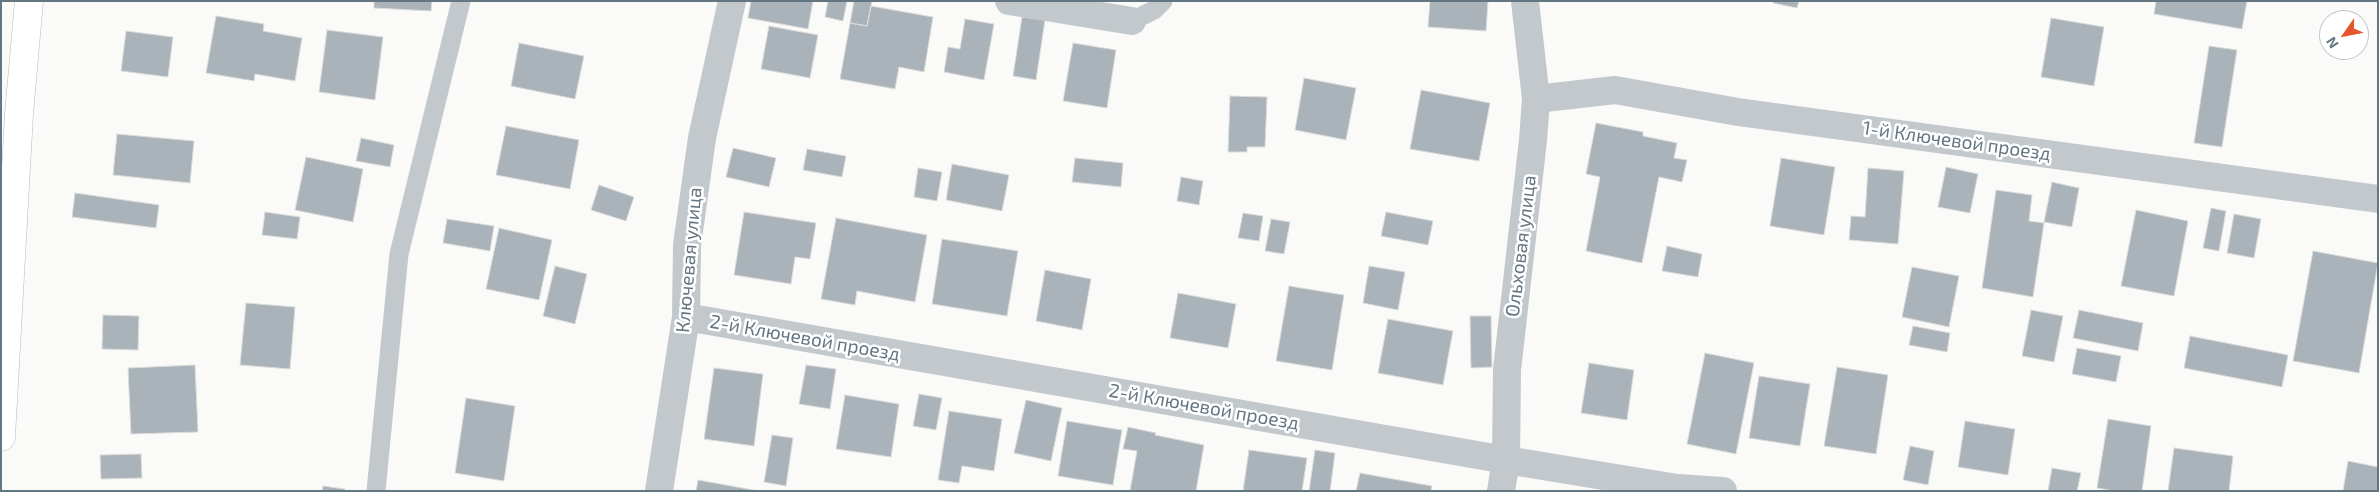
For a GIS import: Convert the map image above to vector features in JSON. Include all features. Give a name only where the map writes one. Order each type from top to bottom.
[{"type":"street","points":[[1,437],[19,114],[29,1]]},
{"type":"street","name":"Ключевая улица","points":[[659,491],[686,317],[687,245],[702,138],[732,1]]},
{"type":"street","points":[[1009,1],[1132,21]]},
{"type":"street","name":"Ольховая улица","points":[[1501,491],[1506,460],[1507,370],[1536,99],[1525,1]]},
{"type":"street","name":"1-й Ключевой проезд","points":[[1536,99],[1615,90],[1738,112],[2378,199]]},
{"type":"street","name":"2-й Ключевой проезд","points":[[686,317],[1506,460],[1677,488],[1723,491]]},
{"type":"lane","points":[[376,491],[399,254],[461,1]]},
{"type":"lane","points":[[1132,21],[1154,10],[1163,1]]},
{"type":"building","points":[[374,1],[432,1],[431,11],[374,8]]},
{"type":"building","points":[[751,1],[813,1],[808,29],[748,18]]},
{"type":"building","points":[[828,1],[847,1],[843,21],[825,17]]},
{"type":"building","points":[[854,1],[872,1],[867,26],[850,23]]},
{"type":"building","points":[[1430,1],[1488,1],[1486,31],[1428,27]]},
{"type":"building","points":[[1774,1],[1799,1],[1797,8],[1773,3]]},
{"type":"building","points":[[2156,1],[2247,1],[2242,29],[2154,14]]},
{"type":"building","points":[[871,6],[933,17],[924,72],[899,67],[895,89],[840,79],[850,23],[867,26]]},
{"type":"building","points":[[216,16],[264,24],[263,31],[302,38],[295,81],[255,74],[254,81],[206,73]]},
{"type":"building","points":[[1022,17],[1045,20],[1036,80],[1013,76]]},
{"type":"building","points":[[2051,18],[2104,27],[2094,86],[2041,77]]},
{"type":"building","points":[[965,19],[994,24],[984,80],[944,72],[948,47],[960,49]]},
{"type":"building","points":[[769,26],[818,35],[810,78],[761,69]]},
{"type":"building","points":[[327,30],[383,37],[375,100],[319,92]]},
{"type":"building","points":[[126,31],[173,37],[168,77],[121,71]]},
{"type":"building","points":[[519,43],[584,56],[575,99],[511,86]]},
{"type":"building","points":[[1073,43],[1116,50],[1107,108],[1063,101]]},
{"type":"building","points":[[2209,46],[2237,50],[2222,147],[2194,143]]},
{"type":"building","points":[[1304,78],[1356,88],[1346,140],[1295,130]]},
{"type":"building","points":[[1421,90],[1490,103],[1479,161],[1410,149]]},
{"type":"building","points":[[1230,96],[1267,97],[1265,147],[1247,147],[1247,152],[1228,152]]},
{"type":"building","points":[[1596,123],[1643,132],[1643,136],[1677,143],[1674,158],[1687,160],[1682,182],[1659,177],[1642,263],[1586,251],[1600,177],[1586,174]]},
{"type":"building","points":[[506,126],[579,140],[570,189],[496,175]]},
{"type":"building","points":[[117,134],[194,141],[190,183],[113,175]]},
{"type":"building","points":[[361,138],[394,145],[390,167],[356,161]]},
{"type":"building","points":[[733,148],[776,158],[769,187],[726,177]]},
{"type":"building","points":[[807,149],[846,156],[842,177],[803,170]]},
{"type":"building","points":[[306,157],[363,169],[353,222],[295,210]]},
{"type":"building","points":[[1075,158],[1123,163],[1121,187],[1072,182]]},
{"type":"building","points":[[1781,158],[1835,167],[1824,235],[1770,226]]},
{"type":"building","points":[[952,164],[1009,175],[1002,211],[946,200]]},
{"type":"building","points":[[1946,167],[1978,174],[1970,213],[1938,207]]},
{"type":"building","points":[[918,168],[942,172],[937,201],[914,197]]},
{"type":"building","points":[[1868,168],[1904,171],[1898,244],[1849,240],[1851,216],[1865,217]]},
{"type":"building","points":[[1181,177],[1203,181],[1199,205],[1177,201]]},
{"type":"building","points":[[2052,182],[2079,188],[2072,227],[2044,222]]},
{"type":"building","points":[[599,185],[634,197],[626,221],[591,210]]},
{"type":"building","points":[[1996,190],[2032,195],[2029,221],[2044,223],[2033,297],[1982,288]]},
{"type":"building","points":[[75,193],[159,205],[156,228],[72,217]]},
{"type":"building","points":[[2211,208],[2226,211],[2219,251],[2203,248]]},
{"type":"building","points":[[2136,210],[2188,221],[2174,296],[2121,286]]},
{"type":"building","points":[[265,212],[300,217],[297,239],[262,235]]},
{"type":"building","points":[[744,212],[816,223],[810,259],[795,257],[791,284],[734,275]]},
{"type":"building","points":[[1386,212],[1433,221],[1428,245],[1381,236]]},
{"type":"building","points":[[1243,213],[1263,216],[1259,241],[1238,238]]},
{"type":"building","points":[[2234,214],[2261,219],[2254,258],[2227,253]]},
{"type":"building","points":[[836,218],[927,235],[915,302],[857,291],[855,305],[821,299]]},
{"type":"building","points":[[447,219],[494,226],[490,251],[443,243]]},
{"type":"building","points":[[1271,219],[1290,222],[1284,254],[1265,251]]},
{"type":"building","points":[[499,228],[552,240],[539,300],[486,289]]},
{"type":"building","points":[[942,239],[1018,251],[1007,316],[932,304]]},
{"type":"building","points":[[1667,246],[1702,254],[1698,277],[1662,271]]},
{"type":"building","points":[[2313,251],[2378,263],[2359,373],[2293,361]]},
{"type":"building","points":[[555,266],[587,274],[575,324],[543,316]]},
{"type":"building","points":[[1369,266],[1405,272],[1398,310],[1363,303]]},
{"type":"building","points":[[1912,267],[1959,276],[1949,327],[1902,317]]},
{"type":"building","points":[[1045,270],[1091,279],[1082,330],[1036,321]]},
{"type":"building","points":[[1289,286],[1344,295],[1332,370],[1276,361]]},
{"type":"building","points":[[1178,293],[1236,304],[1228,348],[1170,338]]},
{"type":"building","points":[[246,303],[295,307],[290,369],[240,365]]},
{"type":"building","points":[[2031,310],[2063,316],[2054,362],[2022,356]]},
{"type":"building","points":[[2079,310],[2143,323],[2138,351],[2073,338]]},
{"type":"building","points":[[103,315],[139,316],[138,350],[102,349]]},
{"type":"building","points":[[1470,316],[1491,316],[1492,367],[1471,368]]},
{"type":"building","points":[[1388,319],[1453,331],[1443,385],[1378,373]]},
{"type":"building","points":[[1913,326],[1950,333],[1947,352],[1909,345]]},
{"type":"building","points":[[2190,336],[2288,355],[2282,387],[2184,368]]},
{"type":"building","points":[[2077,348],[2121,356],[2116,382],[2072,374]]},
{"type":"building","points":[[1705,353],[1754,363],[1736,454],[1687,444]]},
{"type":"building","points":[[1589,363],[1634,370],[1627,420],[1581,413]]},
{"type":"building","points":[[195,365],[198,432],[131,434],[128,368]]},
{"type":"building","points":[[806,365],[836,369],[830,409],[799,404]]},
{"type":"building","points":[[1837,367],[1888,375],[1876,454],[1824,446]]},
{"type":"building","points":[[714,368],[763,374],[754,446],[704,439]]},
{"type":"building","points":[[1759,376],[1810,384],[1800,446],[1749,438]]},
{"type":"building","points":[[919,394],[942,398],[936,430],[913,426]]},
{"type":"building","points":[[845,395],[899,404],[891,457],[836,449]]},
{"type":"building","points":[[466,398],[515,406],[504,481],[455,473]]},
{"type":"building","points":[[1026,400],[1062,408],[1051,461],[1014,453]]},
{"type":"building","points":[[949,411],[1002,419],[994,471],[962,466],[959,483],[938,480]]},
{"type":"building","points":[[2108,419],[2151,426],[2142,491],[2114,491],[2097,488]]},
{"type":"building","points":[[1067,421],[1122,430],[1113,485],[1058,476]]},
{"type":"building","points":[[1965,421],[2015,429],[2008,475],[1958,467]]},
{"type":"building","points":[[1128,427],[1156,433],[1155,435],[1204,445],[1196,491],[1130,491],[1137,451],[1123,449]]},
{"type":"building","points":[[772,435],[793,438],[786,486],[764,482]]},
{"type":"building","points":[[1910,446],[1934,451],[1928,485],[1903,480]]},
{"type":"building","points":[[2174,448],[2233,456],[2229,491],[2168,491]]},
{"type":"building","points":[[1249,450],[1307,458],[1302,491],[1243,491]]},
{"type":"building","points":[[1315,450],[1335,453],[1330,491],[1309,491]]},
{"type":"building","points":[[141,454],[142,478],[101,479],[100,455]]},
{"type":"building","points":[[2348,461],[2378,467],[2378,491],[2343,491]]},
{"type":"building","points":[[2052,468],[2081,473],[2077,491],[2048,491]]},
{"type":"building","points":[[1360,473],[1432,486],[1431,491],[1356,491]]},
{"type":"building","points":[[698,480],[759,491],[696,491]]},
{"type":"building","points":[[323,486],[345,489],[344,491],[322,491]]}]
